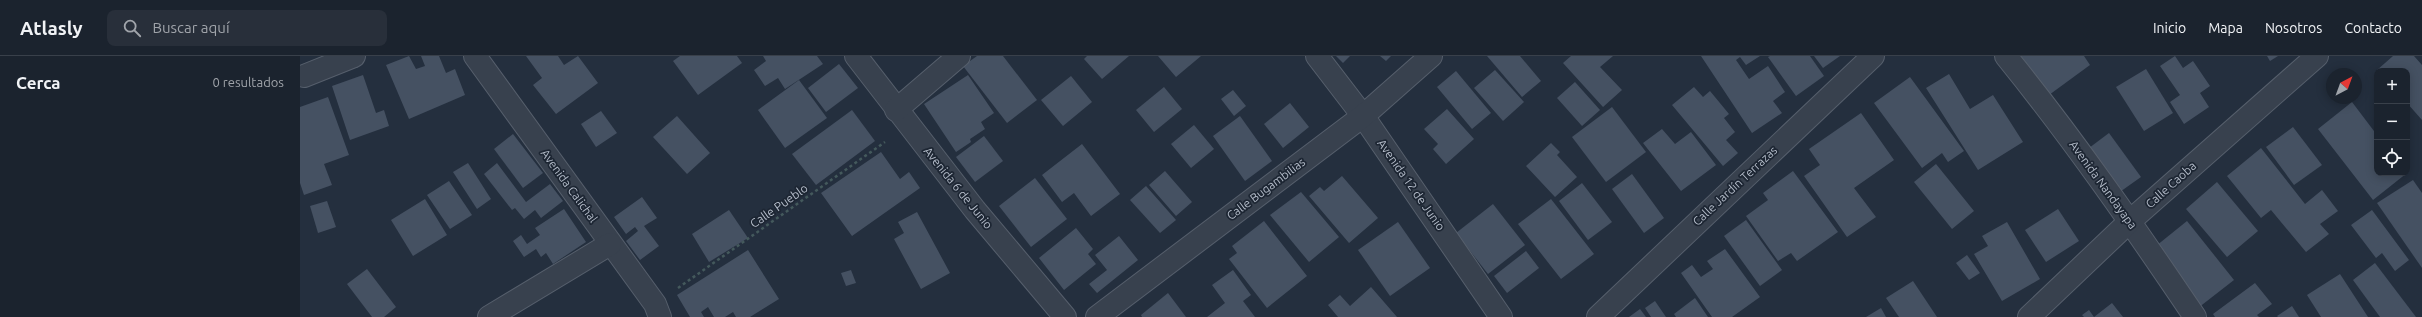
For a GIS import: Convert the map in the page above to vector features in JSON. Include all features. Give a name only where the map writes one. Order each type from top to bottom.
[{"type":"street","points":[[304,76],[354,56]]},
{"type":"street","name":"Avenida Calichal","points":[[476,56],[658,311]]},
{"type":"street","name":"Avenida 6 de Junio","points":[[856,56],[896,110],[975,210],[1065,317]]},
{"type":"street","points":[[896,110],[959,56]]},
{"type":"street","name":"Avenida 12 de Junio","points":[[1317,56],[1363,116],[1501,317]]},
{"type":"street","name":"Calle Bugambilias","points":[[1097,317],[1363,116],[1431,56]]},
{"type":"street","name":"Calle Jardín Terrazas","points":[[1598,317],[1873,56]]},
{"type":"street","name":"Avenida Nandayapa","points":[[2006,56],[2042,100],[2130,221],[2196,317]]},
{"type":"street","name":"Calle Caoba","points":[[2029,317],[2130,221],[2317,56]]},
{"type":"street","points":[[489,317],[610,244]]},
{"type":"path","name":"Calle Pueblo","points":[[658,311],[887,140],[896,110]]},
{"type":"building","points":[[409,56],[416,69],[425,66],[421,56],[439,56],[446,73],[455,69],[465,95],[409,119],[386,65]]},
{"type":"building","points":[[526,56],[558,56],[564,65],[578,56],[598,83],[556,114],[533,85],[542,78]]},
{"type":"building","points":[[680,56],[737,56],[742,63],[698,95],[673,61]]},
{"type":"building","points":[[763,56],[817,56],[823,64],[785,89],[778,78],[765,86],[754,70],[766,61]]},
{"type":"building","points":[[977,56],[1003,56],[1037,100],[1007,123],[963,66]]},
{"type":"building","points":[[1087,56],[1129,56],[1102,79],[1084,59]]},
{"type":"building","points":[[1158,56],[1201,56],[1176,77]]},
{"type":"building","points":[[1336,56],[1350,56],[1343,63]]},
{"type":"building","points":[[1380,56],[1391,56],[1386,61]]},
{"type":"building","points":[[1487,56],[1520,56],[1541,81],[1522,97]]},
{"type":"building","points":[[1571,56],[1613,56],[1600,67],[1622,90],[1603,107],[1563,63]]},
{"type":"building","points":[[1701,56],[1760,56],[1746,65],[1740,57],[1736,60],[1749,79],[1768,66],[1785,92],[1773,101],[1782,113],[1752,133]]},
{"type":"building","points":[[1810,56],[1824,76],[1796,96],[1768,57]]},
{"type":"building","points":[[1814,56],[1840,56],[1823,68]]},
{"type":"building","points":[[2021,56],[2084,56],[2090,65],[2049,95]]},
{"type":"building","points":[[2175,56],[2183,68],[2193,61],[2210,86],[2200,93],[2209,107],[2184,124],[2170,102],[2180,95],[2160,66]]},
{"type":"building","points":[[2267,56],[2278,56],[2270,61]]},
{"type":"building","points":[[2393,56],[2414,56],[2422,65],[2422,120],[2410,106],[2410,68],[2379,68]]},
{"type":"building","points":[[839,64],[858,88],[826,112],[808,88]]},
{"type":"building","points":[[2146,69],[2173,113],[2144,131],[2116,87]]},
{"type":"building","points":[[1495,70],[1524,102],[1503,121],[1474,88]]},
{"type":"building","points":[[1456,71],[1491,113],[1472,129],[1437,87]]},
{"type":"building","points":[[1949,74],[1970,109],[1993,95],[2023,142],[1978,170],[1926,88]]},
{"type":"building","points":[[363,75],[376,113],[384,110],[389,126],[350,140],[332,86]]},
{"type":"building","points":[[968,75],[994,113],[981,122],[985,129],[970,139],[971,142],[956,152],[924,104]]},
{"type":"building","points":[[1071,76],[1092,102],[1063,126],[1041,100]]},
{"type":"building","points":[[1910,77],[1964,151],[1948,162],[1942,153],[1922,168],[1874,103]]},
{"type":"building","points":[[799,80],[827,118],[785,148],[758,110]]},
{"type":"building","points":[[1575,82],[1600,110],[1582,126],[1557,98]]},
{"type":"building","points":[[1164,87],[1182,109],[1154,132],[1136,110]]},
{"type":"building","points":[[1694,87],[1703,97],[1710,91],[1729,114],[1724,118],[1735,132],[1726,140],[1738,153],[1723,166],[1672,105]]},
{"type":"building","points":[[1233,90],[1246,106],[1234,116],[1221,99]]},
{"type":"building","points":[[328,97],[349,155],[324,164],[332,185],[304,195],[300,183],[300,107]]},
{"type":"building","points":[[1290,103],[1309,127],[1283,148],[1264,124]]},
{"type":"building","points":[[2349,104],[2354,104],[2374,131],[2374,176],[2403,176],[2373,200],[2318,129]]},
{"type":"building","points":[[1612,107],[1646,152],[1606,182],[1572,137]]},
{"type":"building","points":[[1447,109],[1474,139],[1446,164],[1433,149],[1438,144],[1424,129]]},
{"type":"building","points":[[852,110],[875,141],[816,185],[792,154]]},
{"type":"building","points":[[601,111],[617,133],[596,147],[581,124]]},
{"type":"building","points":[[1861,113],[1894,160],[1854,188],[1876,217],[1847,237],[1804,176],[1820,165],[1809,149]]},
{"type":"building","points":[[677,116],[710,153],[687,174],[653,137]]},
{"type":"building","points":[[1240,116],[1272,161],[1245,181],[1213,136]]},
{"type":"building","points":[[1194,125],[1214,149],[1191,168],[1171,144]]},
{"type":"building","points":[[2293,127],[2322,165],[2294,185],[2266,147]]},
{"type":"building","points":[[1662,129],[1675,144],[1691,132],[1716,165],[1681,191],[1643,143]]},
{"type":"building","points":[[2109,133],[2141,177],[2117,194],[2085,151]]},
{"type":"building","points":[[513,134],[543,173],[523,188],[494,149]]},
{"type":"building","points":[[984,136],[1003,161],[975,182],[956,157]]},
{"type":"building","points":[[1551,143],[1560,152],[1557,155],[1577,177],[1555,197],[1526,166]]},
{"type":"building","points":[[1082,144],[1120,194],[1091,216],[1074,193],[1062,202],[1042,175]]},
{"type":"building","points":[[2261,148],[2305,204],[2322,190],[2338,211],[2320,224],[2329,234],[2306,252],[2271,210],[2261,218],[2227,176]]},
{"type":"building","points":[[881,152],[900,179],[909,172],[920,188],[852,236],[821,193]]},
{"type":"building","points":[[468,163],[491,199],[477,209],[453,172]]},
{"type":"building","points":[[497,163],[526,202],[550,184],[563,201],[541,218],[535,210],[524,219],[515,208],[512,210],[484,174]]},
{"type":"building","points":[[1936,164],[1974,211],[1952,229],[1914,182]]},
{"type":"building","points":[[1165,171],[1192,202],[1176,216],[1149,185]]},
{"type":"building","points":[[1793,171],[1838,232],[1797,261],[1791,253],[1778,261],[1746,216],[1768,200],[1763,193]]},
{"type":"building","points":[[1632,174],[1664,218],[1644,233],[1612,189]]},
{"type":"building","points":[[1342,176],[1378,218],[1349,243],[1309,196],[1320,187],[1324,191]]},
{"type":"building","points":[[1035,178],[1067,219],[1031,247],[999,206]]},
{"type":"building","points":[[2413,180],[2422,193],[2422,268],[2377,203]]},
{"type":"building","points":[[449,181],[472,215],[450,229],[427,195]]},
{"type":"building","points":[[2217,182],[2258,231],[2227,257],[2186,209]]},
{"type":"building","points":[[1582,183],[1612,222],[1588,240],[1559,201]]},
{"type":"building","points":[[1146,186],[1176,220],[1160,233],[1130,200]]},
{"type":"building","points":[[1301,192],[1339,237],[1309,262],[1270,215]]},
{"type":"building","points":[[642,197],[657,218],[644,226],[659,246],[640,260],[626,241],[638,231],[635,227],[626,234],[614,217]]},
{"type":"building","points":[[425,199],[447,235],[413,256],[391,220]]},
{"type":"building","points":[[1551,199],[1594,254],[1561,279],[1518,224]]},
{"type":"building","points":[[327,201],[336,227],[318,233],[310,206]]},
{"type":"building","points":[[1493,204],[1525,245],[1488,274],[1456,233]]},
{"type":"building","points":[[564,209],[586,242],[553,264],[546,253],[541,257],[536,249],[524,257],[513,241],[521,235],[527,244],[540,235],[535,228]]},
{"type":"building","points":[[2058,209],[2079,241],[2046,262],[2025,230]]},
{"type":"building","points":[[729,210],[748,238],[709,262],[692,234]]},
{"type":"building","points":[[2372,210],[2409,260],[2395,271],[2382,253],[2376,258],[2351,225]]},
{"type":"building","points":[[917,212],[950,273],[921,289],[894,239],[904,233],[898,222]]},
{"type":"building","points":[[1746,220],[1782,270],[1760,286],[1724,236]]},
{"type":"building","points":[[1264,221],[1307,276],[1267,308],[1229,259],[1237,253],[1232,246]]},
{"type":"building","points":[[2187,221],[2234,280],[2198,308],[2151,250]]},
{"type":"building","points":[[1398,222],[1430,268],[1390,296],[1358,250]]},
{"type":"building","points":[[2007,222],[2040,279],[2002,301],[1974,254],[1988,246],[1982,236]]},
{"type":"building","points":[[1076,228],[1093,249],[1088,254],[1096,264],[1064,290],[1039,258]]},
{"type":"building","points":[[1119,236],[1138,260],[1097,293],[1089,284],[1107,270],[1095,255]]},
{"type":"building","points":[[1725,249],[1760,297],[1732,317],[1712,317],[1681,273],[1692,265],[1701,277],[1713,269],[1707,261]]},
{"type":"building","points":[[748,250],[779,299],[750,317],[736,317],[733,312],[725,317],[714,317],[708,307],[701,312],[704,317],[690,317],[677,295]]},
{"type":"building","points":[[1526,251],[1539,268],[1507,293],[1494,276]]},
{"type":"building","points":[[1967,255],[1980,273],[1969,280],[1956,263]]},
{"type":"building","points":[[2375,263],[2416,317],[2380,317],[2353,280]]},
{"type":"building","points":[[367,269],[396,307],[384,317],[372,317],[347,284]]},
{"type":"building","points":[[851,270],[856,283],[846,286],[841,273]]},
{"type":"building","points":[[1233,270],[1251,295],[1243,301],[1255,317],[1207,317],[1225,303],[1212,285]]},
{"type":"building","points":[[2340,274],[2368,317],[2321,317],[2307,295]]},
{"type":"building","points":[[1913,281],[1937,317],[1899,317],[1886,298]]},
{"type":"building","points":[[2255,283],[2272,304],[2257,315],[2259,317],[2215,317],[2213,314]]},
{"type":"building","points":[[1371,287],[1397,317],[1338,317],[1328,305],[1340,295],[1350,306]]},
{"type":"building","points":[[1168,293],[1186,317],[1142,317],[1141,315]]},
{"type":"building","points":[[1695,298],[1708,317],[1676,317],[1674,314]]},
{"type":"building","points":[[1655,301],[1666,317],[1651,317],[1645,308]]},
{"type":"building","points":[[2112,303],[2123,317],[2094,317]]},
{"type":"building","points":[[2292,306],[2299,317],[2277,316]]},
{"type":"building","points":[[1881,308],[1886,317],[1866,317]]},
{"type":"building","points":[[1640,309],[1646,317],[1629,317]]},
{"type":"building","points":[[2089,310],[2094,317],[2084,317],[2082,315]]}]
